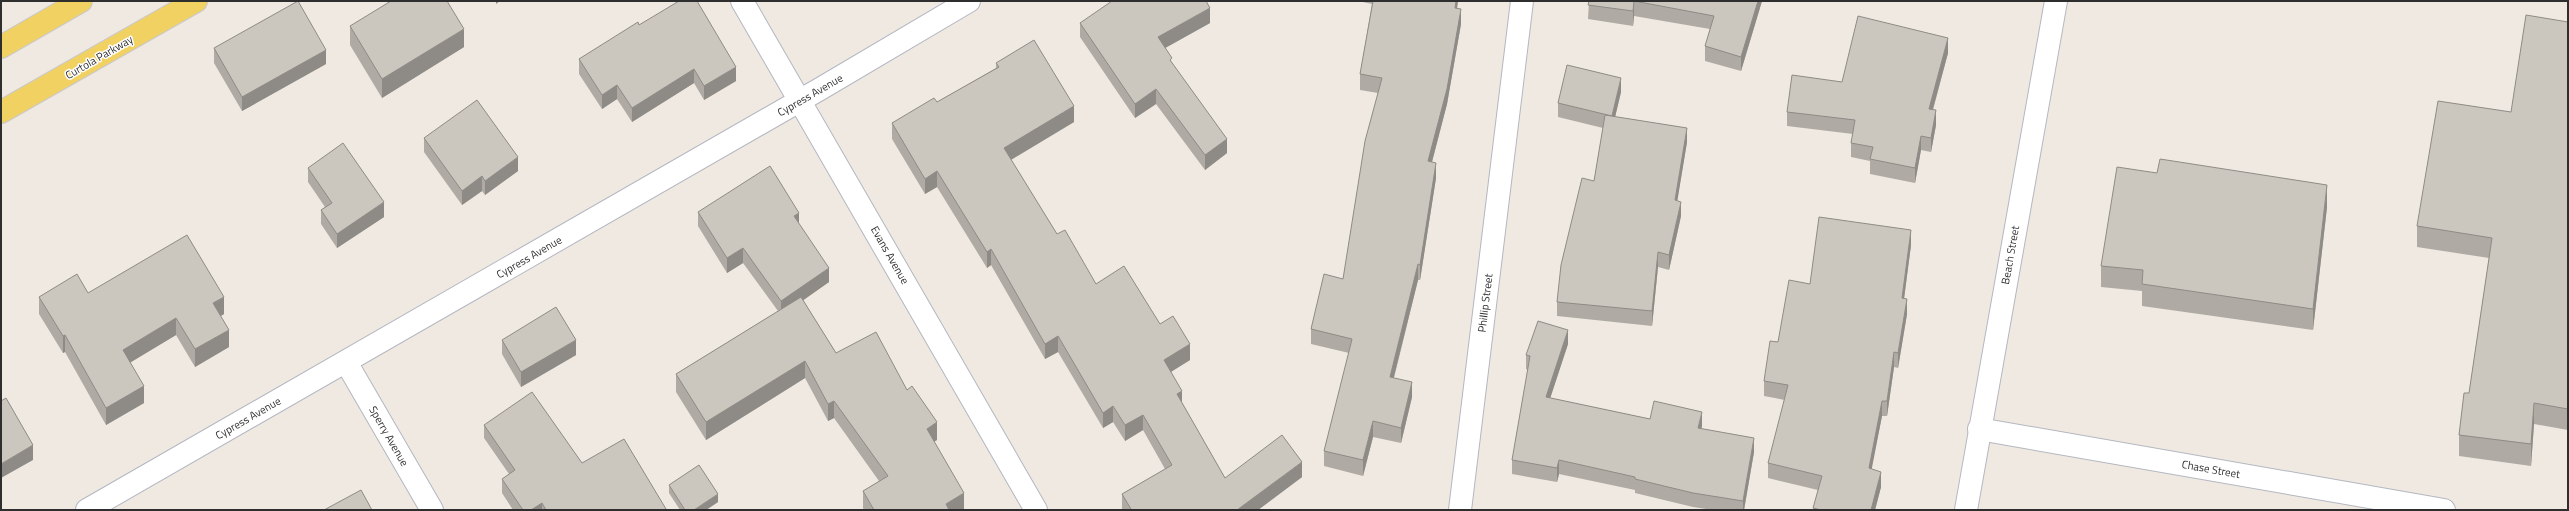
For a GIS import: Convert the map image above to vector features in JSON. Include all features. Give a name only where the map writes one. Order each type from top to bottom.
[{"type":"main road","points":[[1,47],[81,1]]},
{"type":"main road","name":"Curtola Parkway","points":[[1,112],[196,1]]},
{"type":"street","name":"Evans Avenue","points":[[742,1],[801,100],[1036,510]]},
{"type":"street","name":"Cypress Avenue","points":[[87,510],[801,100],[969,1]]},
{"type":"street","name":"Phillip Street","points":[[1460,510],[1522,1]]},
{"type":"street","name":"Beach Street","points":[[1966,510],[1979,429],[2056,1]]},
{"type":"street","name":"Sperry Avenue","points":[[346,362],[432,510]]},
{"type":"street","name":"Chase Street","points":[[1979,429],[2444,510]]},
{"type":"building","points":[[298,1],[326,50],[242,97],[214,48]]},
{"type":"building","points":[[391,1],[447,1],[464,29],[382,79],[350,26]]},
{"type":"building","points":[[679,1],[697,1],[736,67],[704,86],[694,69],[632,108],[617,85],[602,95],[579,59],[638,22],[639,25]]},
{"type":"building","points":[[1112,1],[1206,1],[1210,8],[1158,37],[1172,58],[1170,60],[1227,139],[1205,155],[1156,89],[1135,104],[1080,23]]},
{"type":"building","points":[[1373,1],[1456,1],[1455,8],[1461,9],[1447,89],[1428,161],[1436,163],[1420,265],[1418,264],[1390,377],[1412,382],[1401,428],[1373,421],[1363,460],[1324,451],[1352,339],[1311,329],[1324,274],[1343,279],[1365,141],[1382,78],[1360,74]]},
{"type":"building","points":[[1589,1],[1634,1],[1633,11],[1588,5]]},
{"type":"building","points":[[1634,1],[1758,1],[1741,57],[1705,46],[1714,16]]},
{"type":"building","points":[[2526,15],[2568,22],[2568,409],[2534,403],[2531,444],[2459,435],[2464,393],[2469,393],[2492,238],[2417,226],[2438,101],[2511,112]]},
{"type":"building","points":[[1858,16],[1948,38],[1929,109],[1936,110],[1931,138],[1921,136],[1915,168],[1870,159],[1873,147],[1851,143],[1855,120],[1787,112],[1792,75],[1842,82]]},
{"type":"building","points":[[1034,40],[1074,106],[1004,148],[1057,234],[1065,230],[1096,284],[1124,266],[1160,324],[1173,316],[1190,344],[1164,360],[1182,391],[1177,394],[1225,478],[1282,435],[1302,462],[1237,510],[1128,510],[1131,509],[1122,494],[1172,465],[1143,415],[1125,425],[1113,406],[1103,413],[1058,336],[1045,344],[991,249],[987,252],[937,171],[925,179],[892,123],[934,98],[937,102],[999,67],[996,63]]},
{"type":"building","points":[[1567,65],[1621,78],[1612,116],[1558,103]]},
{"type":"building","points":[[477,100],[518,157],[485,181],[482,176],[462,191],[424,138]]},
{"type":"building","points":[[1605,115],[1687,128],[1675,200],[1681,202],[1669,255],[1658,252],[1652,311],[1557,302],[1561,265],[1582,178],[1594,181]]},
{"type":"building","points":[[343,143],[384,202],[337,234],[321,210],[332,203],[308,168]]},
{"type":"building","points":[[2160,159],[2327,185],[2313,309],[2142,284],[2143,270],[2101,266],[2117,167],[2157,173]]},
{"type":"building","points":[[770,166],[799,213],[794,216],[829,268],[781,301],[743,248],[727,258],[698,212]]},
{"type":"building","points":[[1819,217],[1911,230],[1902,298],[1907,299],[1898,353],[1894,352],[1887,401],[1882,401],[1869,468],[1881,472],[1871,510],[1821,510],[1813,508],[1822,476],[1768,463],[1788,385],[1764,381],[1770,341],[1778,342],[1789,280],[1810,284]]},
{"type":"building","points":[[187,235],[224,297],[213,303],[229,330],[195,349],[176,318],[123,350],[144,386],[106,408],[65,335],[63,336],[39,297],[77,274],[88,293]]},
{"type":"building","points":[[801,297],[836,353],[876,332],[907,390],[912,386],[937,422],[927,429],[964,493],[946,504],[949,510],[874,510],[863,491],[888,476],[834,401],[828,404],[805,361],[706,422],[676,374]]},
{"type":"building","points":[[556,307],[576,340],[521,372],[502,340]]},
{"type":"building","points":[[1538,321],[1568,330],[1546,397],[1650,419],[1654,401],[1702,412],[1698,428],[1754,438],[1743,501],[1693,493],[1635,479],[1635,477],[1559,460],[1557,468],[1512,460],[1530,356],[1526,355]]},
{"type":"building","points":[[532,392],[582,463],[624,439],[666,509],[546,510],[542,503],[531,510],[523,510],[502,479],[515,470],[484,425]]},
{"type":"building","points":[[6,398],[33,445],[1,464],[1,401]]},
{"type":"building","points":[[699,465],[718,494],[694,510],[685,510],[669,485]]},
{"type":"building","points":[[361,490],[372,510],[324,510]]}]
